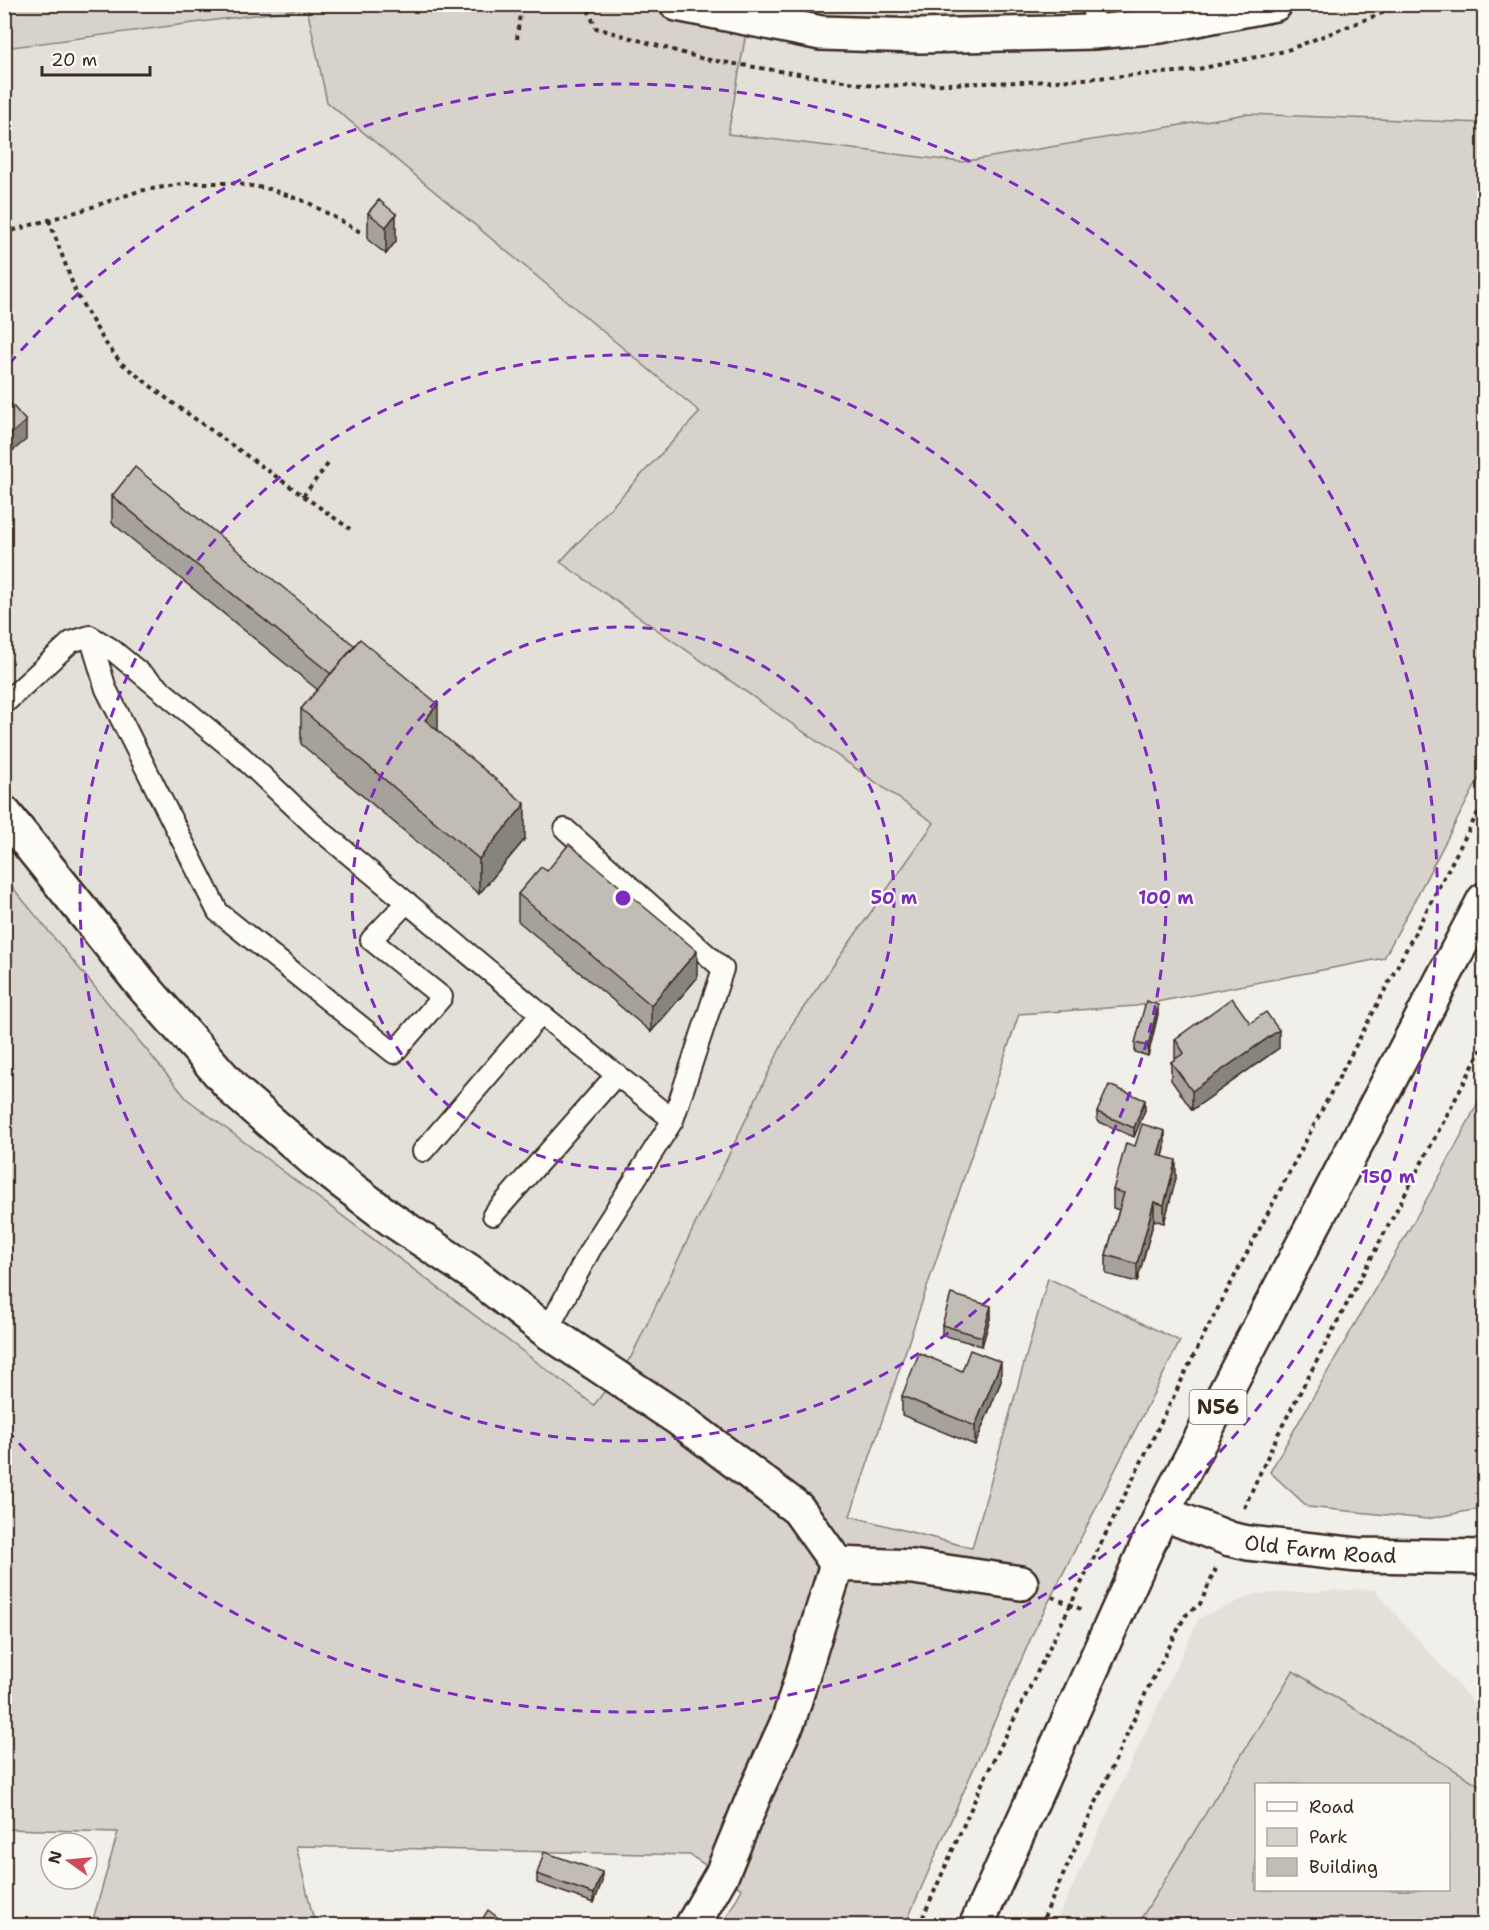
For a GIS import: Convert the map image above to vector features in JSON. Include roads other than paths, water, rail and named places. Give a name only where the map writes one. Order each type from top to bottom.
[{"type":"street","points":[[677,4],[821,33],[920,36],[1094,18],[1160,26],[1275,4]]},
{"type":"street","points":[[4,813],[143,986],[236,1092],[315,1161],[391,1219],[472,1273],[547,1331],[679,1419],[798,1509],[837,1564]]},
{"type":"street","name":"N56","points":[[976,1926],[1162,1513],[1485,900]]},
{"type":"street","name":"Old Farm Road","points":[[1162,1513],[1230,1539],[1248,1543],[1358,1555],[1485,1557]]},
{"type":"street","points":[[837,1564],[913,1567],[1021,1584]]},
{"type":"street","points":[[692,1926],[722,1874],[789,1719],[837,1564]]},
{"type":"lane","points":[[4,704],[71,642],[90,636],[110,648],[241,756],[315,826],[541,1014],[674,1120]]},
{"type":"lane","points":[[90,636],[106,689],[218,912],[394,1053],[442,997],[371,940],[406,902]]},
{"type":"lane","points":[[547,1331],[590,1250],[674,1120],[723,969],[565,829]]},
{"type":"lane","points":[[423,1151],[541,1014]]},
{"type":"lane","points":[[493,1215],[617,1074]]}]
